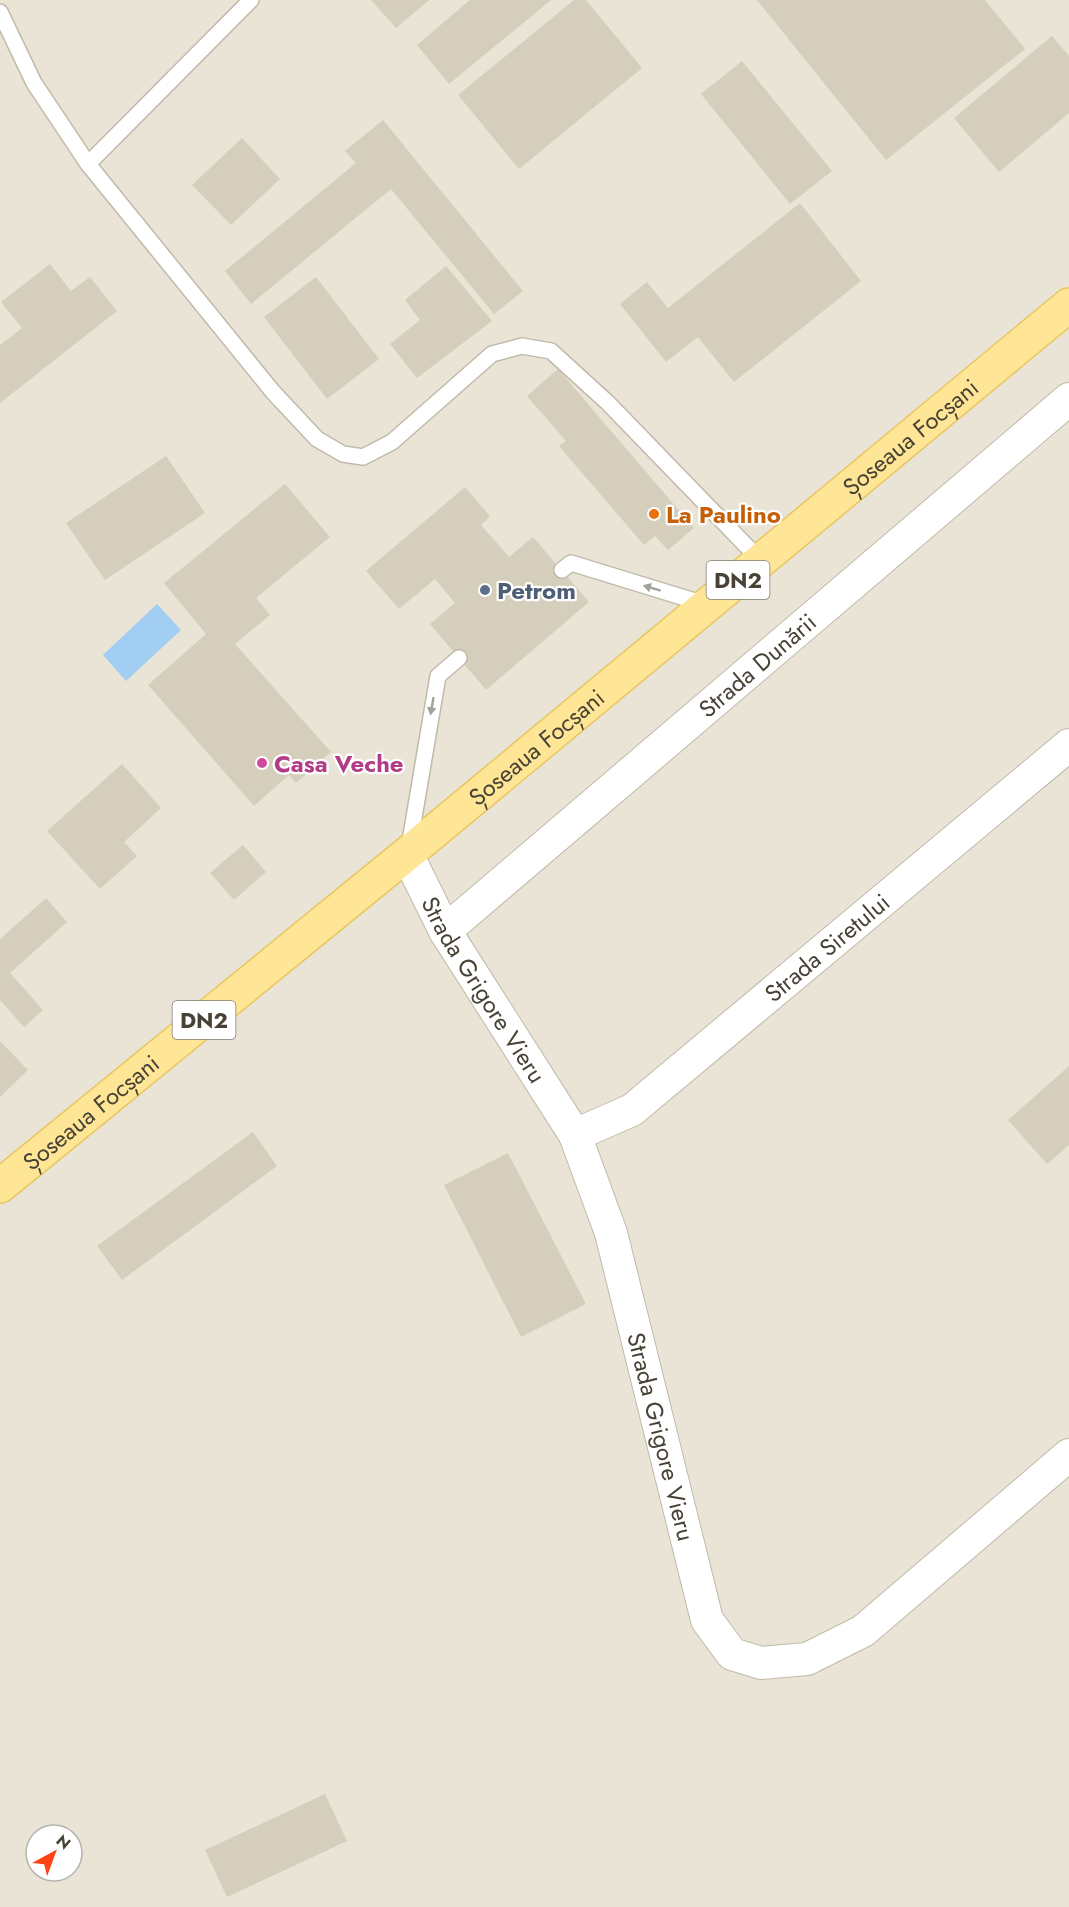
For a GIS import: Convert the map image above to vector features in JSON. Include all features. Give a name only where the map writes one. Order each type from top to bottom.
[{"type":"main road","name":"Șoseaua Focșani","points":[[0,1186],[407,854],[1069,305]]},
{"type":"street","name":"Strada Dunării","points":[[445,931],[1069,399]]},
{"type":"street","name":"Strada Siretului","points":[[575,1135],[632,1110],[1066,755]]},
{"type":"street","name":"Strada Grigore Vieru","points":[[407,854],[445,931],[575,1135],[612,1233],[707,1620],[732,1654],[761,1662],[807,1659],[863,1631],[1069,1455]]},
{"type":"lane","points":[[88,164],[251,0]]},
{"type":"lane","points":[[0,12],[34,83],[88,164],[273,392],[317,439],[343,454],[363,457],[392,442],[492,354],[522,346],[551,351],[608,403],[761,561]]},
{"type":"lane","points":[[562,570],[571,563],[708,605]]},
{"type":"lane","points":[[407,854],[438,676],[459,658]]},
{"type":"shaded area","points":[[0,0],[1069,0],[1069,1907],[0,1907]]},
{"type":"water","points":[[157,604],[181,630],[126,681],[103,655]]},
{"type":"building","points":[[371,0],[429,0],[396,28]]},
{"type":"building","points":[[470,0],[551,0],[449,84],[417,45]]},
{"type":"building","points":[[574,0],[586,0],[642,68],[519,169],[458,95]]},
{"type":"building","points":[[757,0],[985,0],[1025,49],[886,160]]},
{"type":"building","points":[[1052,36],[1069,56],[1069,113],[999,172],[954,118]]},
{"type":"building","points":[[742,61],[832,171],[790,204],[701,94]]},
{"type":"building","points":[[383,120],[523,291],[494,314],[391,189],[251,304],[225,271],[356,163],[345,151]]},
{"type":"building","points":[[242,138],[280,179],[231,225],[192,185]]},
{"type":"building","points":[[800,203],[861,281],[734,382],[698,337],[666,362],[620,304],[647,282],[668,308]]},
{"type":"building","points":[[50,264],[71,291],[90,277],[117,311],[0,403],[0,345],[22,328],[1,302]]},
{"type":"building","points":[[446,266],[492,321],[417,378],[390,344],[420,320],[405,300]]},
{"type":"building","points":[[316,277],[379,359],[327,399],[264,317]]},
{"type":"building","points":[[558,369],[694,528],[668,550],[655,536],[644,545],[559,446],[566,441],[527,396]]},
{"type":"building","points":[[166,456],[205,513],[105,580],[66,523]]},
{"type":"building","points":[[285,484],[330,537],[256,598],[270,615],[235,644],[331,752],[296,783],[289,775],[254,806],[148,685],[206,634],[164,583]]},
{"type":"building","points":[[465,487],[490,516],[481,525],[509,557],[533,537],[589,602],[486,690],[430,624],[455,603],[435,579],[399,609],[366,571]]},
{"type":"building","points":[[122,764],[161,808],[124,842],[137,856],[100,889],[47,831]]},
{"type":"building","points":[[243,845],[266,872],[234,900],[210,873]]},
{"type":"building","points":[[46,898],[67,922],[10,973],[43,1010],[24,1027],[0,1000],[0,939]]},
{"type":"building","points":[[0,1041],[28,1070],[0,1097]]},
{"type":"building","points":[[1069,1066],[1069,1145],[1047,1164],[1008,1120]]},
{"type":"building","points":[[253,1132],[277,1166],[122,1280],[97,1246]]},
{"type":"building","points":[[508,1153],[586,1304],[521,1337],[444,1185]]},
{"type":"building","points":[[325,1794],[347,1841],[227,1897],[205,1850]]},
{"type":"place","name":"La Paulino","points":[[654,514]]},
{"type":"place","name":"Petrom","points":[[485,590]]},
{"type":"place","name":"Casa Veche","points":[[262,763]]}]
